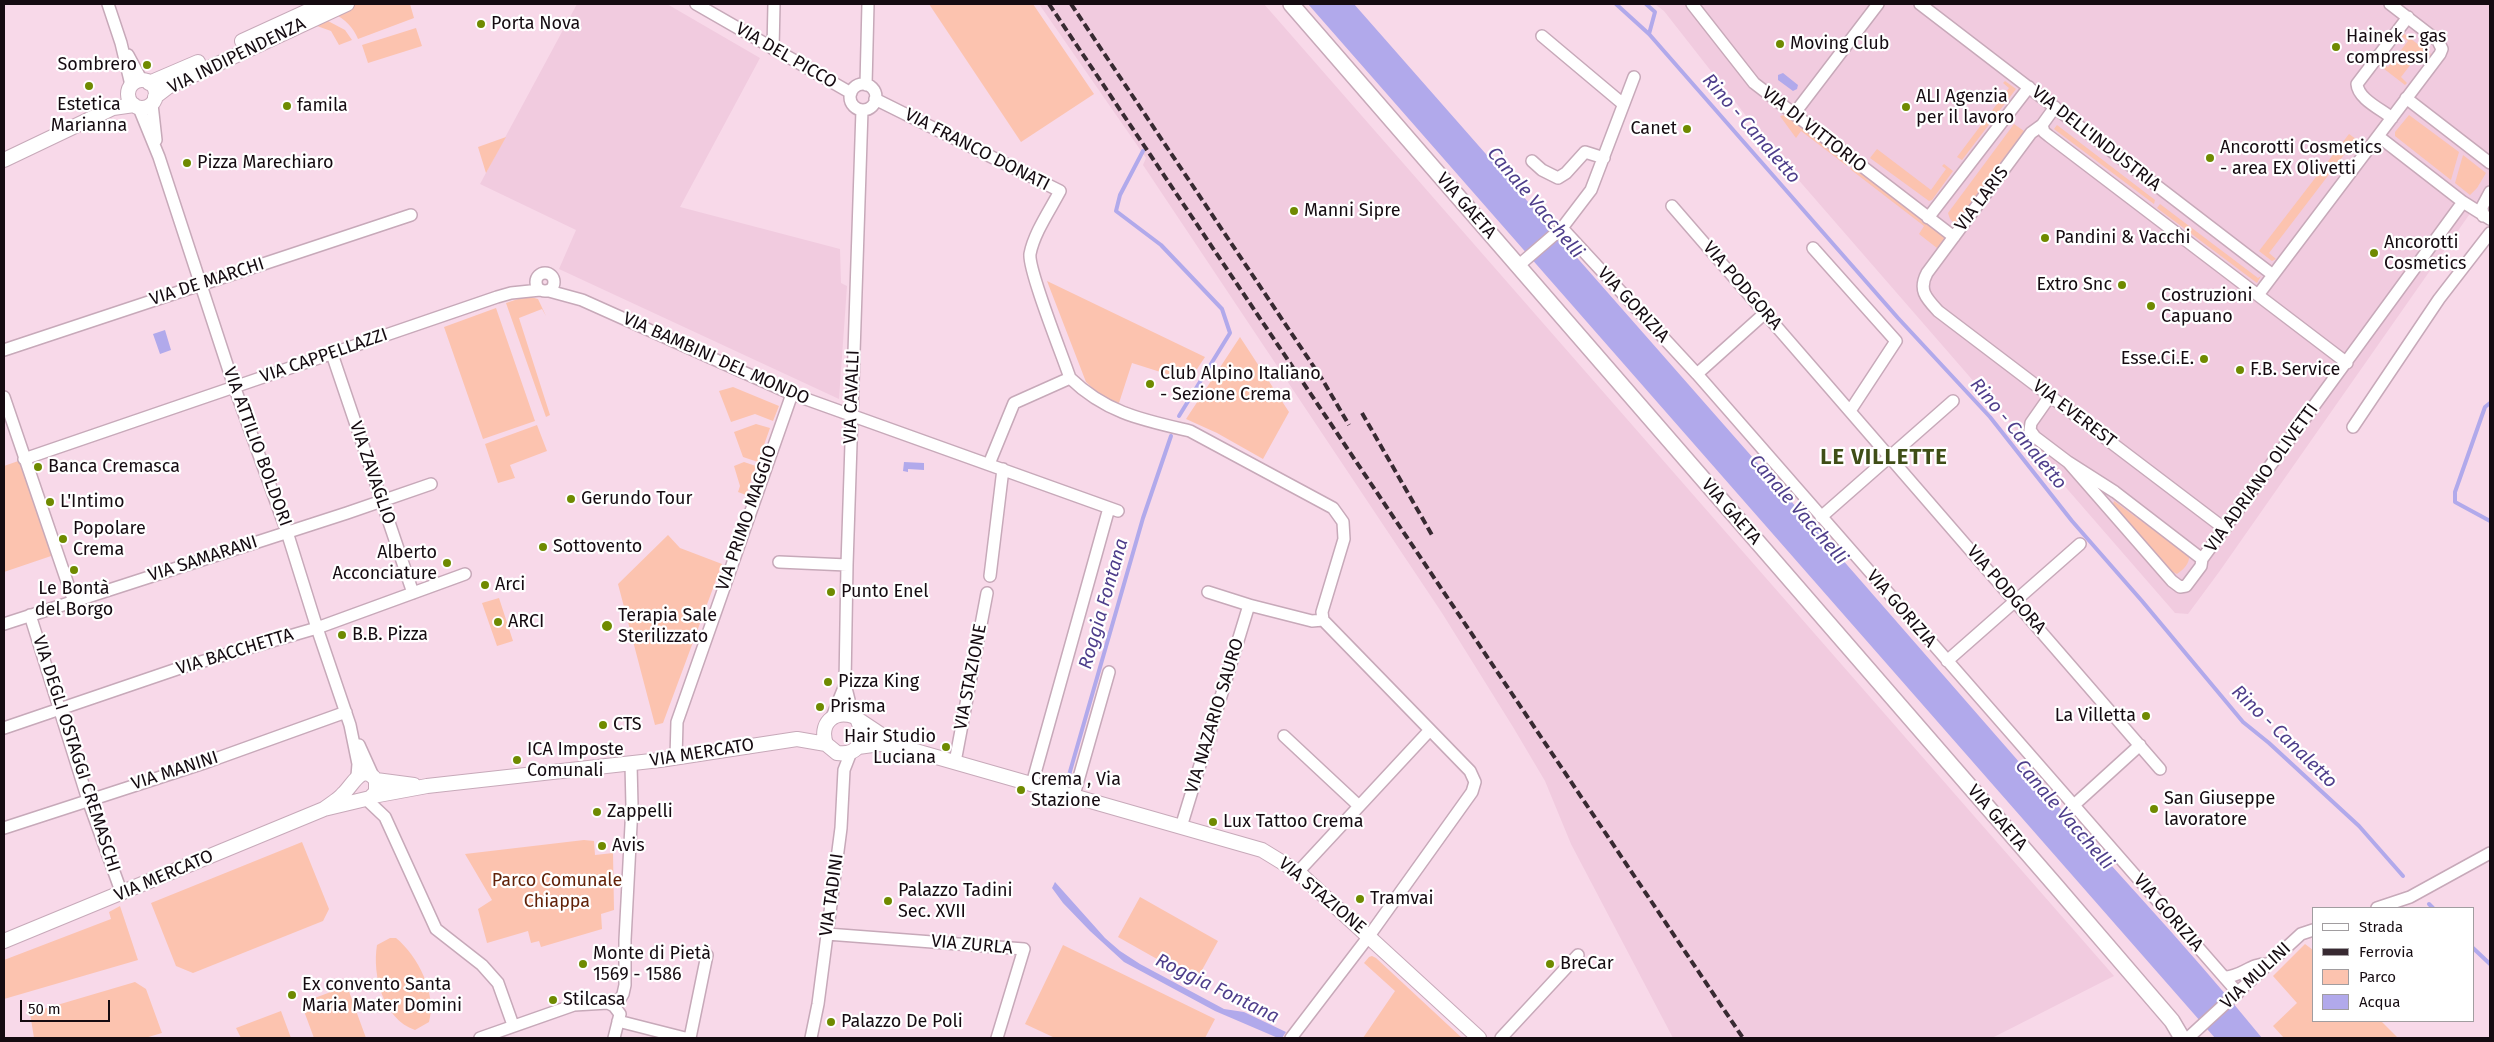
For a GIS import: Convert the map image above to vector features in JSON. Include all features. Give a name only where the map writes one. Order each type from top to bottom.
[{"type":"main road","name":"VIA GAETA","points":[[1291,4],[2172,1021],[2179,1038]]},
{"type":"main road","points":[[2171,1038],[2174,1030],[2172,1021]]},
{"type":"street","points":[[108,4],[138,85]]},
{"type":"street","name":"VIA INDIPENDENZA","points":[[113,108],[138,85],[323,4]]},
{"type":"street","name":"VIA INDIPENDENZA","points":[[4,160],[113,108],[145,103],[177,83],[347,4]]},
{"type":"street","name":"VIA DEL PICCO","points":[[696,4],[850,93]]},
{"type":"street","points":[[773,49],[774,4]]},
{"type":"street","points":[[866,85],[868,4]]},
{"type":"street","name":"VIA DI VITTORIO","points":[[1692,4],[1754,83],[1954,237]]},
{"type":"street","points":[[1794,114],[1878,4]]},
{"type":"street","name":"VIA DELL'INDUSTRIA","points":[[1920,4],[2273,275]]},
{"type":"street","points":[[2258,295],[2442,49],[2438,41],[2390,4]]},
{"type":"street","points":[[2392,118],[2359,92],[2357,84],[2408,17]]},
{"type":"street","points":[[1542,36],[1623,104]]},
{"type":"street","points":[[1518,266],[1558,230],[1579,208],[1591,190],[1634,77]]},
{"type":"street","points":[[138,85],[154,89],[145,103],[129,100],[138,85]]},
{"type":"street","points":[[858,85],[866,85],[872,88],[875,99],[872,106],[862,110],[852,104],[850,93],[858,85]]},
{"type":"street","name":"VIA LARIS","points":[[1928,218],[2029,87]]},
{"type":"street","points":[[2406,98],[2490,163]]},
{"type":"street","name":"VIA FRANCO DONATI","points":[[875,99],[1060,191],[1033,244],[1030,256],[1051,325],[1070,378],[1089,396],[1112,409],[1184,430],[1326,503],[1339,514],[1345,530],[1344,539],[1322,612],[1323,620]]},
{"type":"street","name":"VIA ATTILIO BOLDORI","points":[[145,103],[159,157],[234,386],[287,532],[354,737],[358,764],[355,779]]},
{"type":"street","name":"VIA LARIS","points":[[1925,297],[1922,282],[2031,133],[2042,125],[2055,107]]},
{"type":"street","name":"VIA CAVALLI","points":[[856,719],[845,684],[851,416],[862,110]]},
{"type":"street","name":"VIA DELL'INDUSTRIA","points":[[2042,125],[2044,132],[2048,136],[2347,363]]},
{"type":"street","points":[[2378,136],[2462,202],[2487,218]]},
{"type":"street","points":[[1532,161],[1552,176],[1558,178],[1566,173],[1585,152],[1604,158]]},
{"type":"street","points":[[2487,218],[2482,208],[2490,192]]},
{"type":"street","name":"VIA ADRIANO OLIVETTI","points":[[2104,502],[2172,581],[2180,587],[2186,586],[2201,566],[2202,559],[2347,363],[2462,202]]},
{"type":"street","name":"VIA PODGORA","points":[[1672,206],[2160,769]]},
{"type":"street","name":"VIA DE MARCHI","points":[[4,350],[410,215]]},
{"type":"street","name":"VIA GORIZIA","points":[[1558,230],[1697,374],[2224,977],[2234,996]]},
{"type":"street","points":[[2353,427],[2440,299],[2490,233]]},
{"type":"street","points":[[1813,248],[1896,341],[1850,411]]},
{"type":"street","points":[[547,273],[554,279],[553,287],[544,291],[536,282],[538,276],[547,273]]},
{"type":"street","name":"VIA CAPPELLAZZI","points":[[24,459],[511,293],[538,276]]},
{"type":"street","name":"VIA BAMBINI DEL MONDO","points":[[554,279],[582,300]]},
{"type":"street","name":"VIA BAMBINI DEL MONDO","points":[[544,291],[582,300],[792,394],[851,416]]},
{"type":"street","name":"VIA CAPPELLAZZI","points":[[511,293],[544,291]]},
{"type":"street","name":"VIA EVEREST","points":[[1925,297],[1938,311],[2225,529]]},
{"type":"street","points":[[1697,374],[1765,313]]},
{"type":"street","name":"VIA ZAVAGLIO","points":[[332,354],[413,593]]},
{"type":"street","points":[[989,464],[1014,403],[1070,378]]},
{"type":"street","name":"VIA PRIMO MAGGIO","points":[[676,758],[677,722],[792,394]]},
{"type":"street","points":[[4,396],[74,602]]},
{"type":"street","points":[[2050,396],[2031,423],[2030,430],[2035,437],[2068,462],[2115,492],[2202,559]]},
{"type":"street","points":[[1821,517],[1953,402]]},
{"type":"street","points":[[851,416],[1113,510],[1032,784]]},
{"type":"street","points":[[2068,462],[2104,502],[2115,492]]},
{"type":"street","points":[[990,576],[1003,469]]},
{"type":"street","name":"VIA SAMARANI","points":[[4,624],[431,484]]},
{"type":"street","points":[[1947,661],[2080,544]]},
{"type":"street","points":[[779,562],[847,565]]},
{"type":"street","name":"VIA BACCHETTA","points":[[4,728],[180,668],[317,628],[465,574]]},
{"type":"street","points":[[1208,592],[1248,605],[1312,621],[1323,620],[1470,771],[1475,782],[1472,792],[1369,936],[1291,1038]]},
{"type":"street","name":"VIA STAZIONE","points":[[954,762],[987,593]]},
{"type":"street","name":"VIA NAZARIO SAURO","points":[[1181,826],[1248,605]]},
{"type":"street","name":"VIA DEGLI OSTAGGI CREMASCHI","points":[[30,615],[88,800],[122,894]]},
{"type":"street","points":[[1074,795],[1109,672]]},
{"type":"street","name":"VIA CAVALLI","points":[[829,720],[845,684]]},
{"type":"street","name":"VIA MANINI","points":[[4,828],[206,762],[346,712]]},
{"type":"street","points":[[846,714],[856,719],[863,730],[863,737],[855,750],[837,753],[826,744],[823,730],[829,720],[846,714]]},
{"type":"street","name":"VIA STAZIONE","points":[[856,719],[898,746]]},
{"type":"street","name":"VIA MERCATO","points":[[797,739],[829,720]]},
{"type":"street","points":[[1298,872],[1429,731]]},
{"type":"street","points":[[1284,736],[1359,806]]},
{"type":"street","name":"VIA ATTILIO BOLDORI","points":[[354,737],[375,778]]},
{"type":"street","name":"VIA MERCATO","points":[[4,942],[324,809],[427,786],[631,764],[797,739],[826,744]]},
{"type":"street","name":"VIA STAZIONE","points":[[855,750],[880,744],[898,746],[1262,850],[1298,872],[1479,1038]]},
{"type":"street","points":[[2074,805],[2140,745]]},
{"type":"street","name":"VIA TADINI","points":[[811,1038],[842,828],[844,770],[855,750]]},
{"type":"street","points":[[480,1038],[574,1005],[608,1003],[620,999],[625,985],[625,940],[632,806],[631,764]]},
{"type":"street","points":[[375,798],[355,794],[355,779],[365,773],[375,778],[378,788],[375,798],[436,929],[482,965],[498,983],[513,1025]]},
{"type":"street","name":"VIA MERCATO","points":[[375,778],[427,786]]},
{"type":"street","name":"VIA MERCATO","points":[[324,809],[344,794],[355,779]]},
{"type":"street","points":[[375,798],[385,817]]},
{"type":"street","points":[[2381,907],[2410,897],[2490,853]]},
{"type":"street","name":"VIA MULINI","points":[[2188,1038],[2301,934],[2312,930]]},
{"type":"street","name":"VIA ZURLA","points":[[827,934],[1024,949],[997,1038]]},
{"type":"street","points":[[690,1038],[707,955]]},
{"type":"street","points":[[1501,1038],[1578,955]]},
{"type":"street","points":[[2224,977],[2237,975],[2257,964],[2268,964]]},
{"type":"street","points":[[608,1003],[618,1010],[620,1014],[614,1038]]},
{"type":"street","points":[[618,1021],[685,1038]]},
{"type":"street","points":[[2199,1038],[2202,1027]]},
{"type":"shaded area","points":[[577,4],[667,4],[760,58],[680,207],[840,249],[841,283],[847,286],[839,399],[559,269],[576,230],[480,184]]},
{"type":"shaded area","points":[[1039,4],[1264,4],[2114,976],[1992,1038],[1673,1038],[1571,844],[1545,781],[1513,727],[1442,613],[1143,165],[1146,158]]},
{"type":"shaded area","points":[[1655,4],[2490,4],[2490,185],[2219,572],[2188,614],[2175,613],[1776,154],[1664,11]]},
{"type":"green space","points":[[355,4],[410,4],[414,18],[358,39],[348,24],[334,14]]},
{"type":"green space","points":[[929,4],[1033,4],[1094,94],[1021,142]]},
{"type":"green space","points":[[328,21],[345,30],[352,40],[339,45],[331,31],[317,26],[319,22]]},
{"type":"green space","points":[[416,28],[422,46],[368,63],[362,45]]},
{"type":"green space","points":[[2403,33],[2431,54],[2428,57],[2421,51],[2401,77],[2407,83],[2405,85],[2379,65],[2381,63],[2388,67],[2408,41],[2401,36]]},
{"type":"green space","points":[[2005,81],[2016,89],[1962,160],[1957,157],[2009,88],[2003,83]]},
{"type":"green space","points":[[1785,115],[1849,164],[1847,166],[1801,131],[1796,138],[1780,116]]},
{"type":"green space","points":[[2409,115],[2459,152],[2451,180],[2395,136],[2395,132]]},
{"type":"green space","points":[[2014,124],[2024,131],[1955,224],[1950,219],[1948,213]]},
{"type":"green space","points":[[2057,125],[2155,200],[2154,204],[2054,129]]},
{"type":"green space","points":[[2349,134],[2356,139],[2269,253],[2276,259],[2272,261],[2259,251]]},
{"type":"green space","points":[[506,137],[486,173],[478,147]]},
{"type":"green space","points":[[1877,149],[1931,190],[1946,169],[1942,166],[1944,164],[1953,171],[1932,200],[1929,201],[1870,158]]},
{"type":"green space","points":[[2463,155],[2486,173],[2477,188],[2470,195],[2455,183]]},
{"type":"green space","points":[[1852,166],[1945,238],[1937,248],[1919,234],[1924,226],[1850,169]]},
{"type":"green space","points":[[2160,204],[2258,278],[2261,276],[2257,283],[2157,208]]},
{"type":"green space","points":[[1047,281],[1205,357],[1189,381],[1132,363],[1119,403],[1102,397],[1086,382]]},
{"type":"green space","points":[[527,296],[538,299],[546,316],[542,309],[519,318],[550,415],[546,417],[506,303]]},
{"type":"green space","points":[[496,308],[535,421],[483,439],[444,327]]},
{"type":"green space","points":[[1240,337],[1289,412],[1263,459],[1217,433],[1186,419]]},
{"type":"green space","points":[[733,387],[779,406],[773,421],[755,414],[731,422],[719,391]]},
{"type":"green space","points":[[756,424],[770,428],[758,462],[743,457],[734,432]]},
{"type":"green space","points":[[537,425],[547,451],[510,465],[515,478],[498,483],[485,444]]},
{"type":"green space","points":[[24,459],[57,554],[4,572],[4,466]]},
{"type":"green space","points":[[744,462],[756,466],[746,495],[738,492],[740,486],[734,466]]},
{"type":"green space","points":[[2114,501],[2189,556],[2184,568],[2177,574],[2171,571],[2113,504]]},
{"type":"green space","points":[[668,535],[680,548],[722,564],[663,723],[655,725],[618,584]]},
{"type":"green space","name":"ARCI","points":[[499,598],[513,641],[497,646],[482,603]]},
{"type":"green space","name":"Parco Comunale Chiappa","points":[[584,840],[594,841],[595,855],[613,853],[614,910],[601,914],[602,929],[541,947],[539,941],[531,943],[528,931],[487,943],[478,909],[492,900],[465,854]]},
{"type":"green space","points":[[302,842],[329,909],[323,921],[193,973],[176,966],[151,903]]},
{"type":"green space","points":[[1140,897],[1218,941],[1196,981],[1118,937]]},
{"type":"green space","points":[[120,906],[138,960],[4,999],[4,960],[111,919],[109,912]]},
{"type":"green space","points":[[390,938],[396,938],[412,955],[424,976],[428,988],[431,1011],[429,1022],[415,1030],[395,1016],[382,995],[378,982],[376,969],[377,945]]},
{"type":"green space","points":[[2305,944],[2312,949],[2312,1022],[2382,1022],[2398,1038],[2284,1038],[2273,1026],[2297,1003],[2273,976]]},
{"type":"green space","points":[[1063,945],[1215,1019],[1205,1038],[1055,1038],[1025,1024]]},
{"type":"green space","points":[[1372,956],[1462,1038],[1363,1038],[1395,991],[1364,963]]},
{"type":"green space","points":[[135,982],[146,989],[162,1033],[145,1038],[34,1038],[30,1013]]},
{"type":"green space","points":[[347,986],[366,1038],[314,1038],[301,1003]]},
{"type":"green space","points":[[281,1011],[291,1038],[241,1038],[236,1028]]},
{"type":"water","name":"Canale Vacchelli","points":[[1308,4],[1354,4],[2050,797],[2173,933],[2262,1038],[2215,1038]]},
{"type":"water","points":[[1783,73],[1798,85],[1797,89],[1793,91],[1778,80],[1778,75]]},
{"type":"water","points":[[165,330],[171,350],[160,354],[153,334]]},
{"type":"water","points":[[904,462],[924,463],[924,470],[908,469],[908,472],[903,471]]},
{"type":"water","points":[[1055,882],[1105,938],[1120,951],[1140,964],[1224,1009],[1244,1012],[1286,1032],[1282,1038],[1215,1011],[1124,962],[1063,903],[1052,888]]},
{"type":"waterway","name":"Rino - Canaletto","points":[[1616,4],[1649,34],[1898,318],[1990,417],[2072,521],[2243,722],[2269,743],[2359,826],[2403,876]]},
{"type":"waterway","points":[[1646,4],[1655,12],[1649,34]]},
{"type":"waterway","name":"Roggia Fontana","points":[[1143,151],[1120,195],[1116,211],[1161,245],[1222,309],[1230,333],[1179,416]]},
{"type":"waterway","points":[[2490,403],[2485,407],[2455,492],[2455,502],[2490,521]]},
{"type":"waterway","name":"Roggia Fontana","points":[[1067,782],[1143,518],[1171,436]]},
{"type":"waterway","name":"Rino - Canaletto","points":[[2429,904],[2432,907]]},
{"type":"waterway","name":"Rino - Canaletto","points":[[2474,949],[2490,964]]},
{"type":"railway","points":[[1049,4],[1743,1038]]},
{"type":"railway","points":[[1071,4],[1322,379],[1349,425]]},
{"type":"railway","points":[[1362,413],[1432,535]]},
{"type":"place","name":"Porta Nova","points":[[481,24]]},
{"type":"place","name":"Moving Club","points":[[1780,44]]},
{"type":"place","name":"Hainek - gas compressi","points":[[2336,47]]},
{"type":"place","name":"Sombrero","points":[[147,65]]},
{"type":"place","name":"Estetica Marianna","points":[[89,86]]},
{"type":"place","name":"famila","points":[[287,106]]},
{"type":"place","name":"ALI Agenzia per il lavoro","points":[[1906,107]]},
{"type":"place","name":"Canet","points":[[1687,129]]},
{"type":"place","name":"Ancorotti Cosmetics - area EX Olivetti","points":[[2210,158]]},
{"type":"place","name":"Pizza Marechiaro","points":[[187,163]]},
{"type":"place","name":"Manni Sipre","points":[[1294,211]]},
{"type":"place","name":"Pandini & Vacchi","points":[[2045,238]]},
{"type":"place","name":"Ancorotti Cosmetics","points":[[2374,253]]},
{"type":"place","name":"Extro Snc","points":[[2122,285]]},
{"type":"place","name":"Costruzioni Capuano","points":[[2151,306]]},
{"type":"place","name":"Esse.Ci.E.","points":[[2204,359]]},
{"type":"place","name":"F.B. Service","points":[[2240,370]]},
{"type":"place","name":"Club Alpino Italiano - Sezione Crema","points":[[1150,384]]},
{"type":"place","name":"Banca Cremasca","points":[[38,467]]},
{"type":"place","name":"Gerundo Tour","points":[[571,499]]},
{"type":"place","name":"L'Intimo","points":[[50,502]]},
{"type":"place","name":"Popolare Crema","points":[[63,539]]},
{"type":"place","name":"Sottovento","points":[[543,547]]},
{"type":"place","name":"Alberto Acconciature","points":[[447,563]]},
{"type":"place","name":"Le Bontà del Borgo","points":[[74,570]]},
{"type":"place","name":"Arci","points":[[485,585]]},
{"type":"place","name":"Punto Enel","points":[[831,592]]},
{"type":"place","name":"ARCI","points":[[498,622]]},
{"type":"place","name":"Terapia Sale Sterilizzato","points":[[607,626]]},
{"type":"place","name":"B.B. Pizza","points":[[342,635]]},
{"type":"place","name":"Pizza King","points":[[828,682]]},
{"type":"place","name":"Prisma","points":[[820,707]]},
{"type":"place","name":"La Villetta","points":[[2146,716]]},
{"type":"place","name":"CTS","points":[[603,725]]},
{"type":"place","name":"Hair Studio Luciana","points":[[946,747]]},
{"type":"place","name":"ICA Imposte Comunali","points":[[517,760]]},
{"type":"place","name":"Crema , Via Stazione","points":[[1021,790]]},
{"type":"place","name":"San Giuseppe lavoratore","points":[[2154,809]]},
{"type":"place","name":"Zappelli","points":[[597,812]]},
{"type":"place","name":"Lux Tattoo Crema","points":[[1213,822]]},
{"type":"place","name":"Avis","points":[[602,846]]},
{"type":"place","name":"Tramvai","points":[[1360,899]]},
{"type":"place","name":"Palazzo Tadini Sec. XVII","points":[[888,901]]},
{"type":"place","name":"Monte di Pietà 1569 - 1586","points":[[583,964]]},
{"type":"place","name":"BreCar","points":[[1550,964]]},
{"type":"place","name":"Ex convento Santa Maria Mater Domini","points":[[292,995]]},
{"type":"place","name":"Stilcasa","points":[[553,1000]]},
{"type":"place","name":"Palazzo De Poli","points":[[831,1022]]},
{"type":"district","name":"LE VILLETTE","points":[[1884,458]]}]
